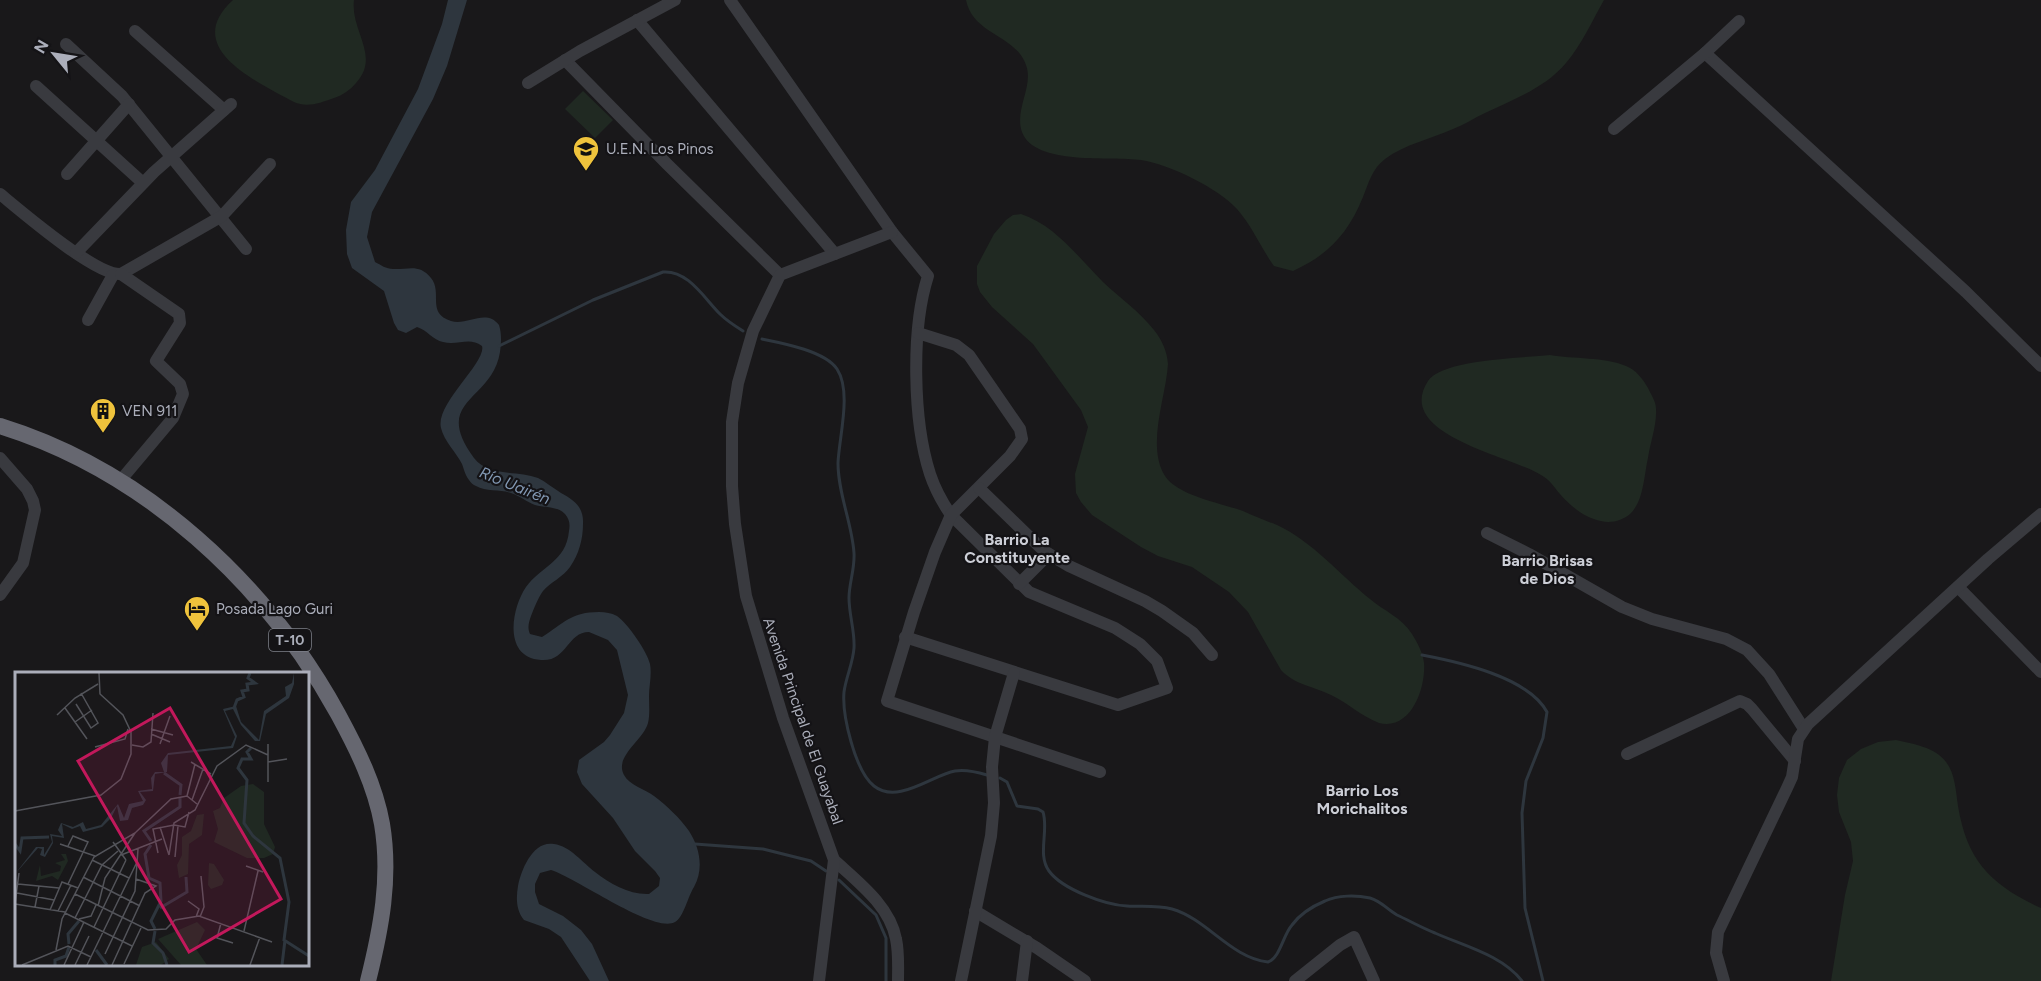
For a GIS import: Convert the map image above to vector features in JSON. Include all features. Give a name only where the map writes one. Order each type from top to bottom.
[{"type":"highway","name":"T-10","points":[[0,426],[60,448],[144,496],[188,531],[220,561],[265,609],[303,656],[351,739],[378,805],[386,867],[384,906],[368,981]]},
{"type":"street","points":[[528,83],[565,60],[675,0]]},
{"type":"street","points":[[730,0],[892,232],[928,276],[918,333],[919,413],[923,451],[935,488],[951,515],[974,535],[1019,584],[1037,597],[1129,636],[1145,648],[1157,661],[1167,688],[1118,705],[905,637]]},
{"type":"street","points":[[637,20],[835,254]]},
{"type":"street","points":[[1614,129],[1705,53],[1739,21]]},
{"type":"street","points":[[76,254],[143,183],[227,107],[135,31]]},
{"type":"street","points":[[66,44],[129,104],[246,249]]},
{"type":"street","points":[[1705,53],[1935,264],[2041,366]]},
{"type":"street","points":[[565,60],[780,275],[892,232]]},
{"type":"street","points":[[36,86],[143,183]]},
{"type":"street","points":[[67,174],[129,104]]},
{"type":"street","points":[[88,320],[117,274],[220,218],[270,164]]},
{"type":"street","points":[[0,194],[76,254],[117,274],[180,314],[180,323],[156,361],[180,384],[183,394],[179,408],[120,481]]},
{"type":"street","name":"Avenida Principal de El Guayabal","points":[[780,275],[753,331],[734,403],[731,450],[735,524],[746,596],[783,718],[834,860],[819,981]]},
{"type":"street","points":[[918,333],[956,345],[969,355],[1021,433],[1022,438],[1017,448],[951,515],[935,552],[905,637],[887,701],[1100,772]]},
{"type":"street","points":[[0,458],[27,489],[35,510],[23,563],[0,595]]},
{"type":"street","points":[[979,488],[1049,554],[1069,566],[1162,610],[1192,633],[1212,655]]},
{"type":"street","points":[[1724,981],[1716,953],[1718,932],[1787,788],[1795,761],[1798,739],[1804,729],[2041,514]]},
{"type":"street","points":[[1487,533],[1622,607],[1652,619],[1726,639],[1747,650],[1769,674],[1804,729]]},
{"type":"street","points":[[1019,584],[1049,554]]},
{"type":"street","points":[[1958,587],[2041,672]]},
{"type":"street","points":[[962,981],[989,852],[993,822],[992,767],[995,737],[1014,673]]},
{"type":"street","points":[[1627,754],[1740,701],[1752,708],[1795,761]]},
{"type":"street","points":[[834,860],[870,894],[888,916],[896,939],[898,981]]},
{"type":"street","points":[[975,911],[1027,941],[1083,980]]},
{"type":"street","points":[[1295,981],[1340,945],[1354,937],[1374,981]]},
{"type":"street","points":[[1022,981],[1027,941]]},
{"type":"shaded area","points":[[233,0],[354,0],[356,22],[365,53],[366,63],[363,73],[354,86],[337,97],[309,105],[294,102],[245,74],[230,62],[220,48],[215,33],[219,17]]},
{"type":"shaded area","points":[[966,0],[1604,0],[1572,56],[1558,72],[1528,92],[1461,126],[1410,146],[1385,159],[1374,171],[1351,222],[1336,242],[1317,258],[1293,271],[1274,266],[1237,209],[1218,193],[1192,178],[1152,162],[1057,155],[1029,143],[1020,124],[1028,81],[1026,65],[1021,55],[1013,47],[977,21],[970,12]]},
{"type":"shaded area","points":[[583,91],[613,120],[595,138],[565,109]]},
{"type":"shaded area","points":[[1021,214],[1045,226],[1066,243],[1103,282],[1143,317],[1162,342],[1168,364],[1157,450],[1165,476],[1171,483],[1190,494],[1243,511],[1290,532],[1314,549],[1359,590],[1408,628],[1421,652],[1424,673],[1414,705],[1400,721],[1390,724],[1379,723],[1331,695],[1304,685],[1286,675],[1248,612],[1229,592],[1192,567],[1158,556],[1141,547],[1092,515],[1081,502],[1076,493],[1075,474],[1088,427],[1081,410],[1033,344],[992,307],[980,292],[977,284],[977,266],[994,234],[1006,220],[1013,215]]},
{"type":"shaded area","points":[[1550,355],[1599,360],[1626,366],[1641,378],[1654,401],[1655,421],[1641,495],[1635,509],[1620,520],[1605,522],[1578,511],[1544,477],[1460,441],[1441,429],[1427,416],[1422,400],[1428,381],[1436,374],[1449,368],[1484,361]]},
{"type":"shaded area","points":[[1896,740],[1930,750],[1946,762],[1953,777],[1962,825],[1975,856],[1995,880],[2041,908],[2041,981],[1831,981],[1853,861],[1851,842],[1839,812],[1837,795],[1839,778],[1847,760],[1861,749],[1878,742]]},
{"type":"water","name":"Río Uairén","points":[[448,0],[467,0],[447,66],[433,99],[372,212],[367,237],[375,262],[390,269],[413,268],[427,273],[434,284],[437,308],[443,317],[457,322],[488,318],[499,325],[501,346],[495,368],[461,412],[459,424],[462,439],[474,458],[480,464],[495,471],[538,478],[574,501],[582,513],[582,535],[576,557],[567,571],[541,594],[528,627],[530,634],[542,637],[562,623],[581,614],[608,613],[617,616],[631,631],[650,664],[648,723],[626,755],[622,768],[630,782],[654,796],[677,817],[696,844],[699,873],[683,911],[675,922],[665,924],[650,920],[551,870],[540,873],[535,884],[539,904],[563,916],[581,930],[592,944],[609,981],[590,981],[561,937],[549,929],[524,920],[518,908],[517,895],[522,872],[529,858],[534,851],[547,844],[560,845],[601,876],[628,891],[649,894],[659,886],[660,878],[655,871],[635,851],[613,818],[582,784],[577,772],[579,760],[604,742],[624,713],[628,695],[617,650],[608,640],[589,632],[576,637],[562,652],[550,659],[541,660],[529,657],[521,651],[514,631],[517,607],[526,587],[563,550],[569,531],[568,518],[559,510],[535,505],[507,492],[480,488],[471,482],[447,442],[441,428],[441,418],[453,396],[477,362],[482,346],[468,341],[443,342],[417,327],[406,333],[398,330],[384,291],[352,268],[347,254],[346,230],[351,202],[375,170],[418,89],[442,24]]},
{"type":"waterway","points":[[499,346],[593,300],[663,272],[680,275],[688,280],[723,317],[743,331]]},
{"type":"waterway","points":[[762,339],[823,357],[837,369],[844,390],[844,415],[838,463],[853,542],[854,559],[849,598],[854,648],[845,686],[844,702],[851,742],[861,768],[874,786],[883,791],[894,792],[904,791],[955,771],[987,775]]},
{"type":"waterway","points":[[1422,655],[1473,667],[1509,680],[1525,689],[1547,712],[1543,738],[1526,781],[1522,813],[1525,908],[1543,981]]},
{"type":"waterway","points":[[1000,778],[1007,782],[1017,806],[1043,812],[1045,827],[1043,850],[1049,871],[1055,878],[1085,895],[1118,905],[1172,909],[1197,921],[1242,953],[1268,962],[1276,956],[1292,925],[1311,908],[1341,897],[1370,898],[1421,927],[1482,952],[1504,964],[1522,981]]},
{"type":"waterway","points":[[695,844],[763,849],[811,861],[826,871]]},
{"type":"waterway","points":[[839,880],[876,915],[886,938],[886,981]]},
{"type":"place","name":"U.E.N. Los Pinos","points":[[586,172]]},
{"type":"place","name":"VEN 911","points":[[103,434]]},
{"type":"place","name":"Posada Lago Guri","points":[[197,632]]},
{"type":"district","name":"Barrio La Constituyente","points":[[1017,548]]},
{"type":"district","name":"Barrio Brisas de Dios","points":[[1547,569]]},
{"type":"district","name":"Barrio Los Morichalitos","points":[[1362,799]]}]
